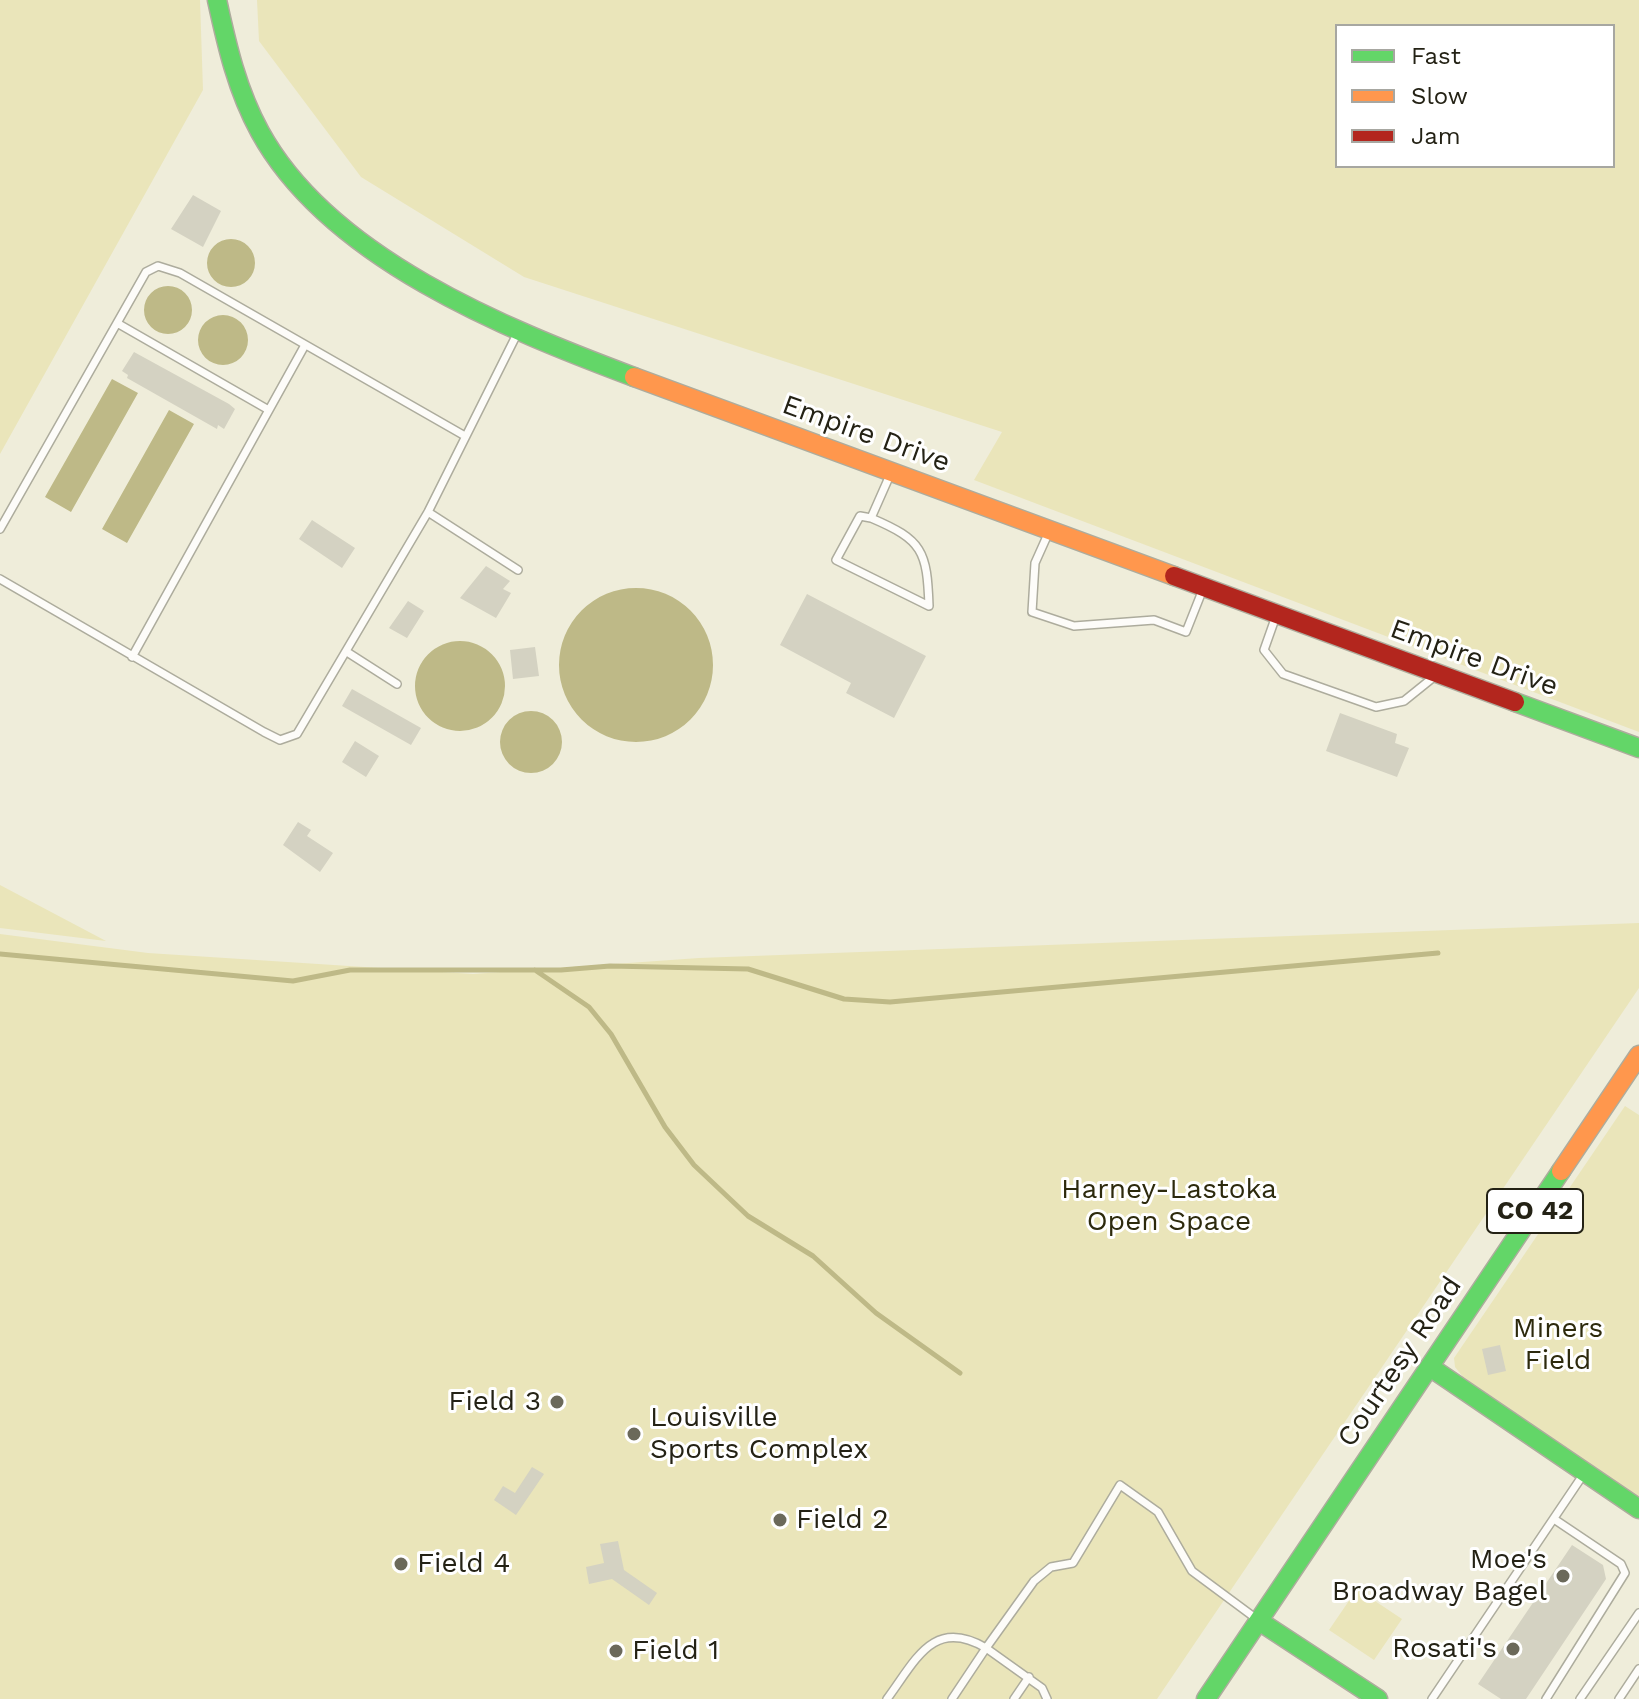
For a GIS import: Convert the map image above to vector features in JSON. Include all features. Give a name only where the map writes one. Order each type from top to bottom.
[{"type":"street","name":"Empire Drive","points":[[217,0],[221,32],[232,72],[263,138],[292,180],[328,218],[372,252],[435,291],[589,360],[1639,748]]},
{"type":"street","name":"Courtesy Road","points":[[1206,1699],[1639,1055]]},
{"type":"street","points":[[1430,1367],[1639,1509]]},
{"type":"street","points":[[1259,1621],[1378,1699]]},
{"type":"lane","points":[[0,529],[146,272],[158,266],[180,273],[465,436]]},
{"type":"lane","points":[[117,323],[267,409]]},
{"type":"lane","points":[[0,579],[280,740],[297,734],[307,722],[428,512],[519,330]]},
{"type":"lane","points":[[132,657],[305,345]]},
{"type":"lane","points":[[871,518],[891,473]]},
{"type":"lane","points":[[428,512],[518,570]]},
{"type":"lane","points":[[860,516],[871,518],[916,542],[926,559],[929,606],[836,560],[854,522],[860,516]]},
{"type":"lane","points":[[1049,532],[1032,581],[1032,612],[1040,615],[1074,626],[1154,620],[1186,632],[1203,589]]},
{"type":"lane","points":[[1276,616],[1264,650],[1283,674],[1376,707],[1404,701],[1437,675]]},
{"type":"lane","points":[[347,652],[397,684]]},
{"type":"lane","points":[[1432,1699],[1585,1473]]},
{"type":"lane","points":[[952,1699],[1034,1581],[1051,1567],[1073,1563],[1120,1485],[1158,1512],[1192,1571],[1259,1621]]},
{"type":"lane","points":[[1546,1699],[1625,1573],[1621,1564],[1554,1519]]},
{"type":"lane","points":[[1580,1699],[1639,1613]]},
{"type":"lane","points":[[887,1699],[931,1642],[947,1635],[967,1637],[986,1648],[1029,1677],[1042,1688],[1047,1699]]},
{"type":"lane","points":[[1619,1699],[1639,1669]]},
{"type":"lane","points":[[1014,1699],[1029,1677]]},
{"type":"green space","points":[[0,0],[200,0],[203,90],[0,454]]},
{"type":"green space","points":[[257,0],[1639,0],[1639,732],[974,480],[1002,432],[524,277],[361,177],[259,41]]},
{"type":"green space","points":[[0,885],[106,941],[0,928]]},
{"type":"green space","name":"Harney-Lastoka Open Space","points":[[1639,923],[1639,988],[1157,1699],[0,1699],[0,934],[148,953],[473,974],[699,958]]},
{"type":"green space","name":"Miners Field","points":[[1625,1106],[1639,1115],[1639,1497],[1463,1377],[1455,1367],[1454,1358]]},
{"type":"green space","points":[[1357,1589],[1402,1619],[1374,1660],[1329,1630]]},
{"type":"shaded area","points":[[231,239],[248,246],[255,263],[248,280],[231,287],[214,280],[207,263],[214,246]]},
{"type":"shaded area","points":[[168,286],[177,287],[185,293],[191,301],[191,319],[185,327],[177,333],[168,334],[159,333],[151,327],[145,319],[144,310],[145,301],[151,293],[159,287]]},
{"type":"shaded area","points":[[223,315],[240,323],[248,340],[240,357],[223,365],[206,357],[198,340],[206,323]]},
{"type":"shaded area","points":[[112,379],[138,393],[71,512],[45,497]]},
{"type":"shaded area","points":[[169,410],[194,424],[127,543],[102,529]]},
{"type":"shaded area","points":[[636,588],[665,594],[690,611],[707,636],[713,665],[707,694],[690,719],[665,736],[636,742],[607,736],[582,719],[565,694],[559,665],[565,636],[582,611],[607,594]]},
{"type":"shaded area","points":[[460,641],[477,645],[492,654],[501,669],[505,686],[501,703],[492,718],[477,727],[460,731],[443,727],[428,718],[419,703],[415,686],[419,669],[428,654],[443,645]]},
{"type":"shaded area","points":[[531,711],[543,713],[553,720],[560,730],[560,754],[553,764],[543,771],[531,773],[519,771],[509,764],[502,754],[500,742],[502,730],[509,720],[519,713]]},
{"type":"building","points":[[193,195],[221,211],[203,247],[171,229]]},
{"type":"building","points":[[134,352],[235,409],[224,429],[218,425],[217,429],[127,378],[128,375],[122,371]]},
{"type":"building","points":[[312,520],[355,548],[342,568],[299,539]]},
{"type":"building","points":[[486,566],[510,581],[503,589],[511,593],[496,618],[460,598]]},
{"type":"building","points":[[807,594],[926,656],[894,718],[846,693],[851,683],[780,645]]},
{"type":"building","points":[[408,601],[424,611],[407,638],[389,628]]},
{"type":"building","points":[[535,647],[539,676],[513,679],[510,650]]},
{"type":"building","points":[[352,689],[421,728],[411,745],[342,706]]},
{"type":"building","points":[[1340,713],[1397,734],[1395,743],[1409,748],[1397,777],[1326,751]]},
{"type":"building","points":[[355,741],[379,756],[366,777],[342,762]]},
{"type":"building","points":[[298,822],[311,830],[307,836],[333,853],[320,872],[283,845]]},
{"type":"building","points":[[1500,1345],[1506,1371],[1488,1375],[1482,1349]]},
{"type":"building","points":[[532,1467],[544,1474],[516,1515],[494,1500],[503,1486],[515,1493]]},
{"type":"building","points":[[618,1541],[624,1570],[657,1593],[649,1605],[612,1579],[589,1584],[586,1567],[604,1563],[600,1544]]},
{"type":"building","points":[[1572,1545],[1603,1565],[1606,1579],[1526,1699],[1501,1699],[1478,1684]]},
{"type":"waterway","points":[[0,954],[293,981],[350,970],[561,970],[610,966],[748,969],[844,999],[890,1002],[1438,953]]},
{"type":"waterway","points":[[535,970],[589,1007],[611,1034],[665,1127],[694,1165],[748,1216],[813,1256],[876,1313],[960,1373]]},
{"type":"traffic: fast","points":[[217,0],[239,84],[260,132],[291,177],[330,217],[375,252],[425,284],[478,312],[634,377]]},
{"type":"traffic: fast","points":[[1515,702],[1639,748]]},
{"type":"traffic: fast","points":[[1206,1699],[1561,1171]]},
{"type":"traffic: fast","points":[[1430,1367],[1639,1509]]},
{"type":"traffic: fast","points":[[1259,1621],[1378,1699]]},
{"type":"traffic: slow","points":[[634,377],[1174,576]]},
{"type":"traffic: slow","points":[[1561,1171],[1639,1055]]},
{"type":"traffic: jam","points":[[1174,576],[1515,702]]},
{"type":"place","name":"Field 3","points":[[557,1402]]},
{"type":"place","name":"Louisville Sports Complex","points":[[634,1434]]},
{"type":"place","name":"Field 2","points":[[780,1520]]},
{"type":"place","name":"Field 4","points":[[401,1564]]},
{"type":"place","name":"Moe's Broadway Bagel","points":[[1563,1576]]},
{"type":"place","name":"Rosati's","points":[[1513,1649]]},
{"type":"place","name":"Field 1","points":[[616,1651]]}]
